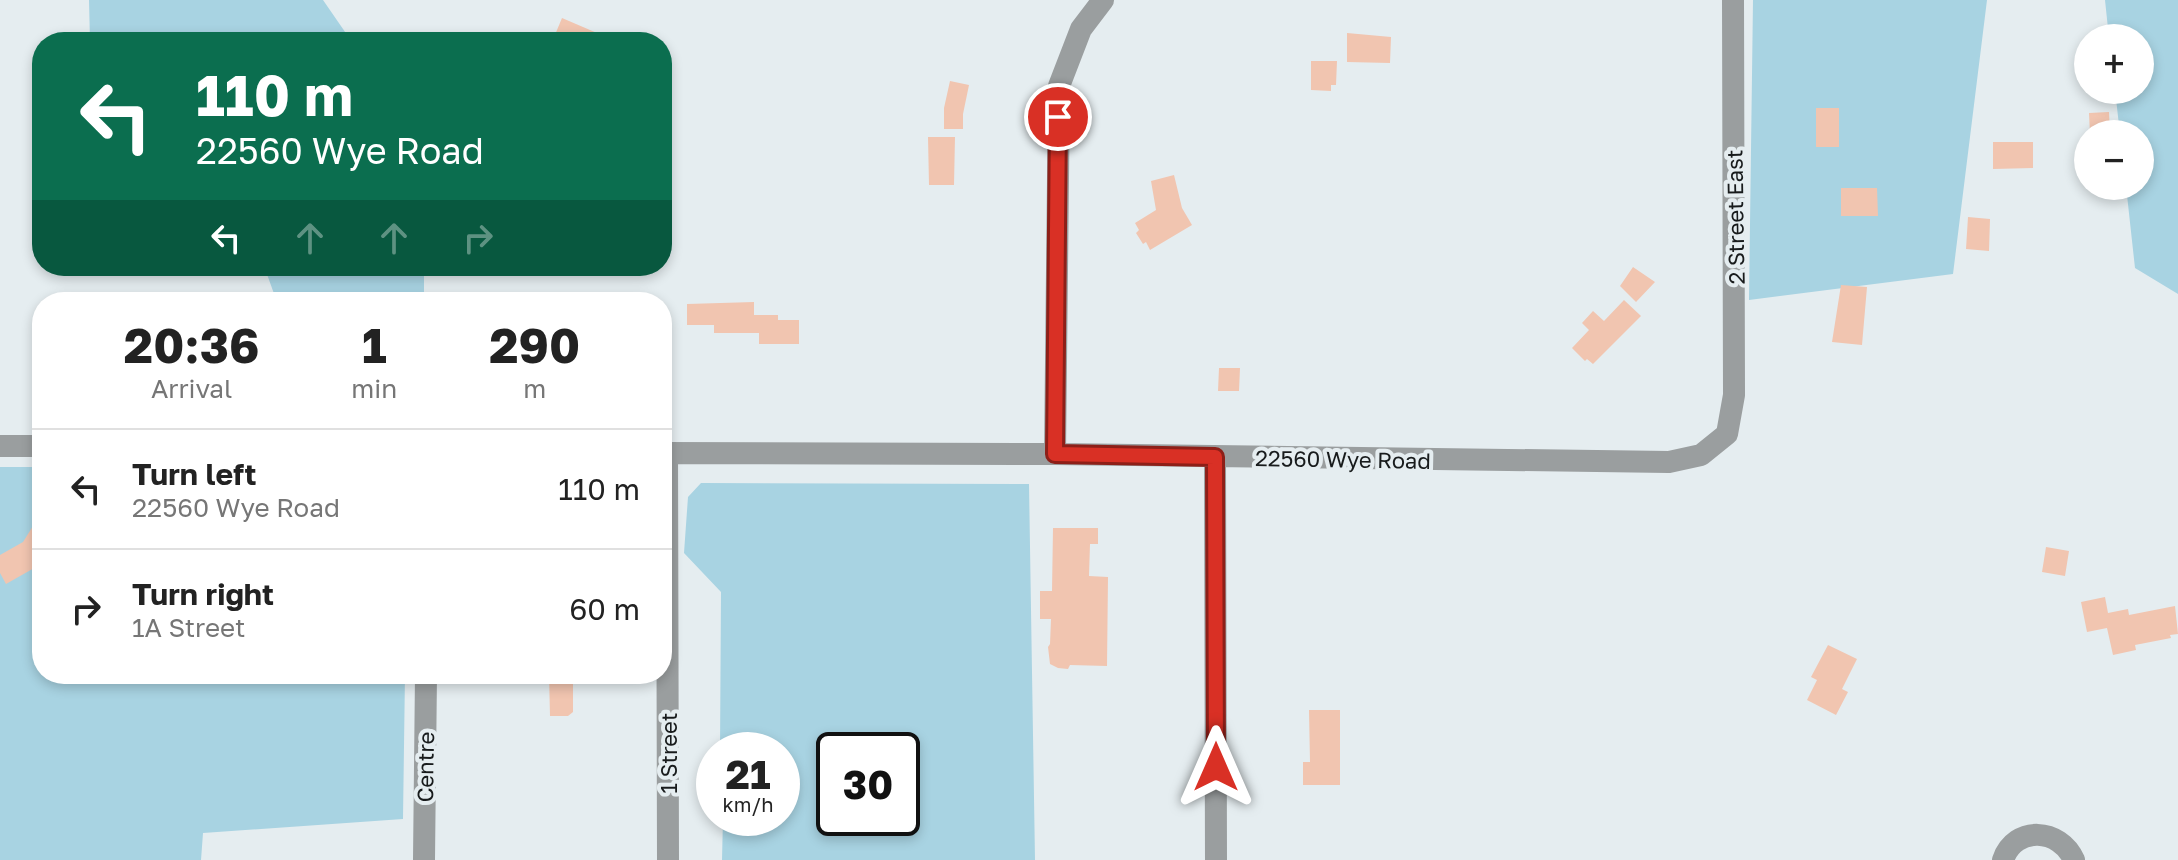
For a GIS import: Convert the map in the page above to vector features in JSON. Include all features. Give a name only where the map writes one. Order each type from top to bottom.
[{"type":"street","points":[[1055,454],[1059,86],[1081,29],[1103,0]]},
{"type":"street","name":"2 Street East","points":[[1727,434],[1734,395],[1736,301],[1733,0]]},
{"type":"street","name":"22560 Wye Road","points":[[672,453],[1055,454],[1669,462],[1701,455],[1727,434]]},
{"type":"street","points":[[0,446],[32,446]]},
{"type":"street","points":[[1215,457],[1216,860]]},
{"type":"street","name":"Centre","points":[[424,860],[426,684]]},
{"type":"street","name":"1 Street","points":[[666,684],[668,860]]},
{"type":"street","points":[[2003,860],[2007,849],[2016,841],[2042,835],[2058,839],[2069,849],[2074,860]]},
{"type":"shaded area","points":[[89,0],[323,0],[345,32],[90,32]]},
{"type":"shaded area","points":[[1753,0],[1987,0],[1953,274],[1749,300]]},
{"type":"shaded area","points":[[2105,0],[2178,0],[2178,294],[2135,268],[2128,200],[2154,200],[2154,120],[2118,120],[2117,104],[2154,104],[2154,24],[2108,24]]},
{"type":"shaded area","points":[[268,276],[424,276],[424,292],[273,292]]},
{"type":"shaded area","points":[[0,467],[32,467],[32,684],[405,684],[403,819],[203,833],[201,860],[0,860]]},
{"type":"shaded area","points":[[701,483],[1029,484],[1035,860],[722,860],[723,836],[800,836],[800,732],[720,732],[721,592],[684,553],[688,497]]},
{"type":"building","points":[[562,18],[595,32],[556,32]]},
{"type":"building","points":[[1347,33],[1391,37],[1390,63],[1347,62]]},
{"type":"building","points":[[1311,61],[1337,61],[1336,85],[1331,85],[1331,91],[1311,90]]},
{"type":"building","points":[[950,81],[969,85],[963,129],[944,129],[944,108]]},
{"type":"building","points":[[1816,108],[1839,108],[1839,147],[1816,147]]},
{"type":"building","points":[[2109,112],[2109,120],[2089,120],[2089,113]]},
{"type":"building","points":[[928,137],[955,137],[954,185],[929,185]]},
{"type":"building","points":[[1993,142],[2033,142],[2033,168],[1993,169]]},
{"type":"building","points":[[1174,175],[1182,208],[1192,225],[1150,250],[1136,233],[1139,230],[1135,223],[1156,210],[1151,181]]},
{"type":"building","points":[[1841,188],[1877,188],[1878,216],[1841,216]]},
{"type":"building","points":[[1968,217],[1990,219],[1989,251],[1966,249]]},
{"type":"building","points":[[1633,267],[1655,282],[1636,302],[1620,286]]},
{"type":"building","points":[[1841,285],[1867,287],[1862,345],[1832,342]]},
{"type":"building","points":[[1624,300],[1641,316],[1593,364],[1587,359],[1585,361],[1572,348],[1589,330],[1582,323],[1593,311],[1604,321]]},
{"type":"building","points":[[754,302],[754,315],[778,315],[778,320],[799,320],[799,344],[759,344],[759,333],[714,333],[714,325],[687,325],[687,304]]},
{"type":"building","points":[[1219,368],[1240,368],[1239,391],[1218,391]]},
{"type":"building","points":[[32,528],[32,569],[6,584],[0,573],[0,555],[23,542]]},
{"type":"building","points":[[1053,528],[1098,528],[1098,544],[1090,544],[1089,576],[1108,577],[1107,666],[1070,665],[1068,669],[1050,664],[1051,619],[1040,619],[1040,591],[1052,591]]},
{"type":"building","points":[[2046,547],[2069,551],[2065,576],[2042,572]]},
{"type":"building","points":[[2105,597],[2108,613],[2128,609],[2129,615],[2175,606],[2178,634],[2135,645],[2136,650],[2113,655],[2107,628],[2087,632],[2081,602]]},
{"type":"building","points":[[1828,645],[1857,659],[1842,689],[1848,692],[1836,715],[1807,700],[1817,680],[1811,677]]},
{"type":"building","points":[[549,684],[573,684],[573,712],[568,716],[550,716]]},
{"type":"building","points":[[1309,710],[1340,710],[1340,785],[1303,785],[1303,762],[1310,762]]},
{"type":"route","points":[[1058,117],[1055,454],[1215,457],[1216,767]]}]
